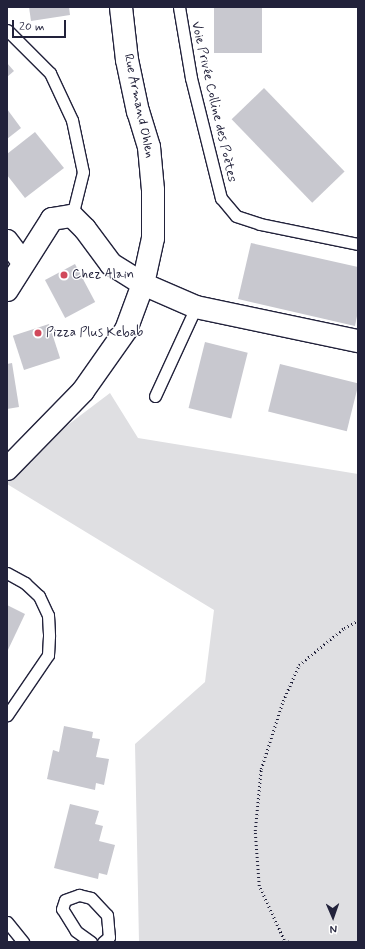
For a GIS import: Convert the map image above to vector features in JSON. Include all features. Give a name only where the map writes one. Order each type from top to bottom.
[{"type":"main road","name":"Rue Armand Ohlen","points":[[7,469],[83,391],[126,330],[143,284],[153,238],[153,190],[149,147],[138,112],[127,60],[121,7]]},
{"type":"main road","points":[[7,290],[23,262],[52,219],[72,216],[86,229],[111,264],[143,284],[196,307],[358,341]]},
{"type":"main road","points":[[7,241],[23,262]]},
{"type":"lane","name":"Voie Privée Colline des Poètes","points":[[179,7],[191,78],[221,198],[236,216],[260,224],[358,244]]},
{"type":"lane","points":[[7,30],[50,73],[72,120],[84,172],[72,216]]},
{"type":"lane","points":[[155,396],[196,307]]},
{"type":"lane","points":[[7,573],[25,583],[39,596],[48,615],[49,636],[48,655],[7,715]]},
{"type":"lane","points":[[91,942],[76,931],[62,909],[65,900],[79,895],[91,898],[107,915],[109,937],[103,942]]},
{"type":"lane","points":[[7,922],[23,942]]},
{"type":"path","points":[[288,942],[284,940],[259,886],[255,831],[261,770],[283,701],[299,665],[344,628],[358,621]]},
{"type":"shaded area","points":[[110,393],[138,438],[358,474],[358,942],[139,942],[135,744],[205,682],[214,610],[7,484],[7,471]]},
{"type":"building","points":[[29,7],[69,7],[70,15],[31,21]]},
{"type":"building","points":[[214,7],[262,7],[262,53],[214,53]]},
{"type":"building","points":[[7,63],[14,71],[7,77]]},
{"type":"building","points":[[264,88],[345,171],[312,203],[232,119]]},
{"type":"building","points":[[7,109],[21,128],[7,139]]},
{"type":"building","points":[[35,132],[64,168],[25,198],[7,175],[7,154]]},
{"type":"building","points":[[251,243],[358,267],[358,311],[355,326],[238,299]]},
{"type":"building","points":[[75,264],[95,302],[65,318],[45,280]]},
{"type":"building","points":[[49,324],[60,358],[24,370],[13,336]]},
{"type":"building","points":[[205,342],[248,353],[231,419],[189,408]]},
{"type":"building","points":[[12,363],[19,407],[7,409],[7,364]]},
{"type":"building","points":[[280,364],[358,383],[347,431],[268,412]]},
{"type":"building","points":[[7,605],[25,614],[7,652]]},
{"type":"building","points":[[64,726],[93,732],[92,738],[100,739],[96,757],[109,759],[104,785],[96,783],[95,790],[47,779],[53,750],[59,752]]},
{"type":"building","points":[[70,804],[99,811],[95,824],[103,826],[99,841],[115,845],[107,875],[99,873],[98,879],[54,868]]},
{"type":"place","name":"Chez Alain","points":[[64,275]]},
{"type":"place","name":"Pizza Plus Kebab","points":[[38,333]]}]
